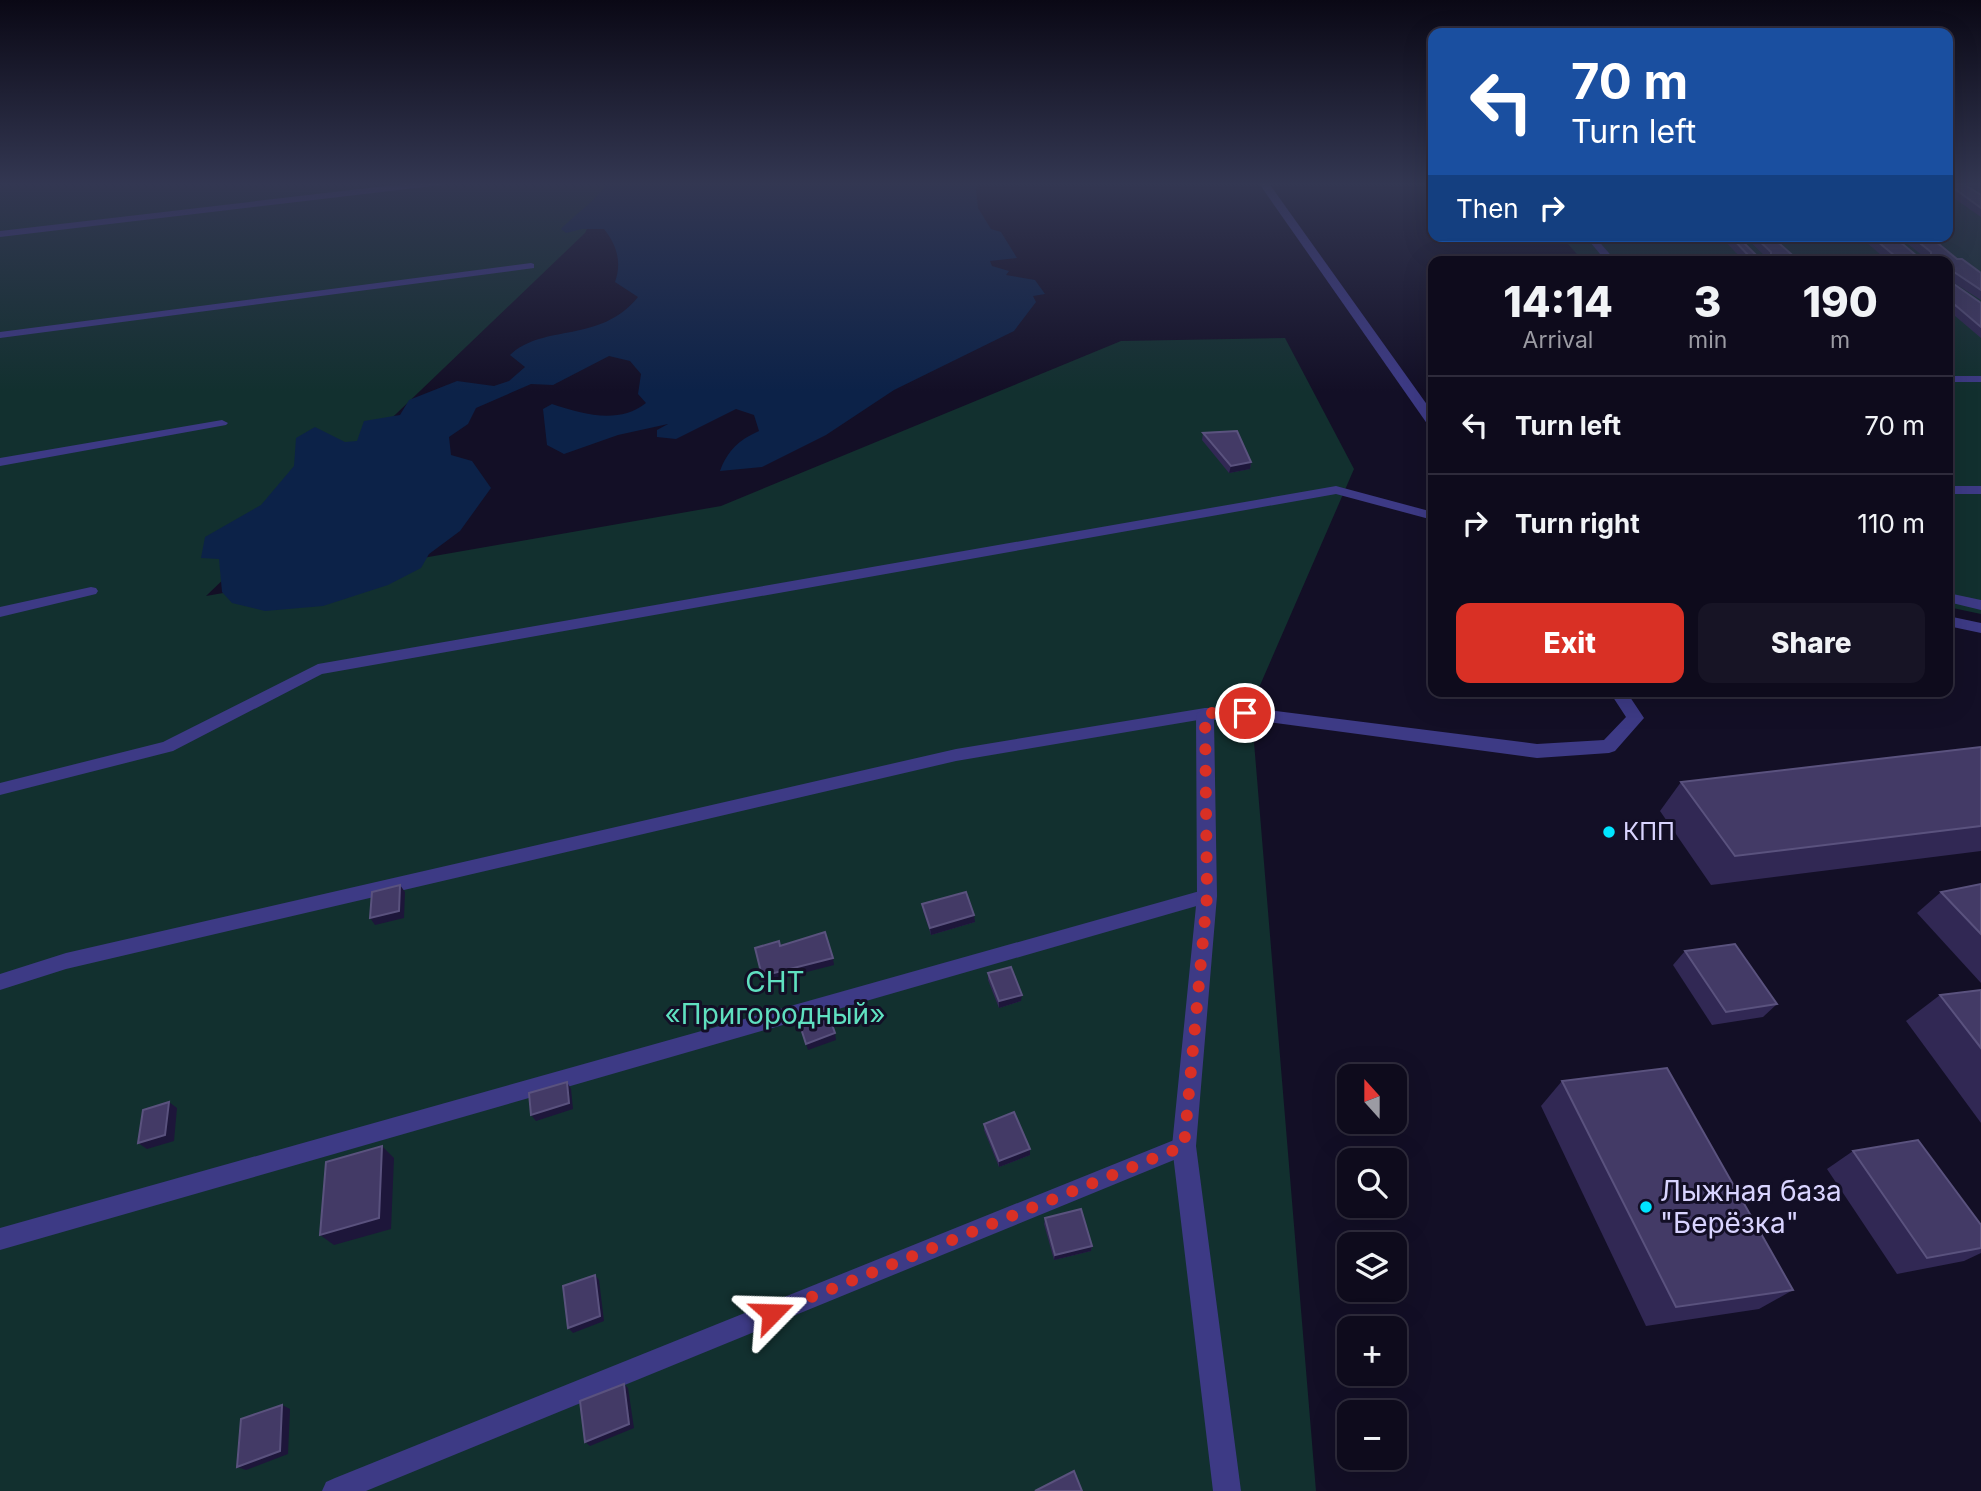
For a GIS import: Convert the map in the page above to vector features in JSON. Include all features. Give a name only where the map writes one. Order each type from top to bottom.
[{"type":"street","points":[[1312,252],[1428,415]]},
{"type":"street","points":[[1953,622],[1981,628]]},
{"type":"street","points":[[1227,1491],[1184,1146],[1207,896],[1205,713],[1245,713],[1537,751],[1609,746],[1635,718],[1621,697]]},
{"type":"lane","points":[[0,335],[531,267]]},
{"type":"lane","points":[[1953,379],[1981,379]]},
{"type":"lane","points":[[0,462],[222,423]]},
{"type":"lane","points":[[0,789],[167,747],[318,668],[1336,490],[1428,515]]},
{"type":"lane","points":[[1953,490],[1981,490]]},
{"type":"lane","points":[[0,611],[91,591]]},
{"type":"lane","points":[[1953,599],[1981,605]]},
{"type":"lane","points":[[0,982],[66,961],[956,755],[1205,713]]},
{"type":"lane","points":[[0,1238],[1207,896]]},
{"type":"lane","points":[[335,1491],[1184,1146]]},
{"type":"green space","name":"СНТ «Пригородный»","points":[[0,252],[566,252],[206,596],[721,506],[1121,341],[1285,338],[1354,469],[1251,706],[1316,1491],[0,1491]]},
{"type":"green space","points":[[1575,252],[1981,252],[1981,614],[1953,608],[1953,256],[1579,256]]},
{"type":"water","points":[[616,252],[1013,252],[1017,258],[990,261],[992,266],[1009,271],[1006,275],[1035,280],[1045,294],[1033,296],[1036,302],[1014,331],[894,390],[826,435],[762,467],[720,471],[735,446],[759,431],[754,415],[736,409],[676,439],[657,437],[657,430],[668,424],[618,435],[564,454],[547,445],[543,409],[552,404],[588,414],[612,416],[635,410],[646,403],[638,394],[641,374],[630,361],[609,356],[553,385],[531,384],[476,408],[468,424],[449,437],[451,455],[472,461],[491,488],[460,531],[429,554],[421,568],[388,585],[323,606],[265,611],[232,603],[222,592],[219,559],[201,558],[205,537],[261,505],[294,466],[296,438],[315,427],[345,442],[357,441],[364,421],[400,415],[409,400],[457,381],[494,386],[509,381],[525,367],[510,355],[524,345],[607,321],[623,312],[638,297],[615,282]]},
{"type":"building","points":[[1745,252],[1753,252],[1757,256],[1749,256]]},
{"type":"building","points":[[1771,252],[1788,252],[1793,256],[1771,256]]},
{"type":"building","points":[[1890,252],[1912,252],[1917,256],[1895,256]]},
{"type":"building","points":[[1930,252],[1948,252],[1981,273],[1981,290],[1953,271],[1953,256],[1931,256]]},
{"type":"building","points":[[1953,283],[1981,303],[1981,327],[1953,303]]},
{"type":"building","points":[[1237,431],[1251,462],[1231,466],[1203,433]]},
{"type":"building","points":[[1981,747],[1981,826],[1735,856],[1681,782]]},
{"type":"building","points":[[1981,884],[1981,934],[1941,892]]},
{"type":"building","points":[[400,885],[399,911],[370,918],[372,892]]},
{"type":"building","points":[[966,892],[974,915],[930,928],[922,904]]},
{"type":"building","points":[[825,932],[833,958],[762,976],[755,948],[779,941],[780,946]]},
{"type":"building","points":[[1735,944],[1777,1004],[1726,1012],[1685,951]]},
{"type":"building","points":[[1011,967],[1022,995],[999,1001],[988,973]]},
{"type":"building","points":[[1981,990],[1981,1048],[1940,995]]},
{"type":"building","points":[[826,1008],[835,1033],[806,1044],[797,1016]]},
{"type":"building","points":[[1667,1068],[1793,1290],[1676,1307],[1562,1081]]},
{"type":"building","points":[[567,1082],[569,1103],[531,1115],[529,1093]]},
{"type":"building","points":[[169,1102],[165,1135],[138,1143],[143,1110]]},
{"type":"building","points":[[1014,1112],[1030,1149],[999,1161],[984,1124]]},
{"type":"building","points":[[1918,1140],[1981,1225],[1981,1248],[1927,1258],[1853,1151]]},
{"type":"building","points":[[382,1146],[379,1218],[320,1235],[326,1162]]},
{"type":"building","points":[[1081,1209],[1092,1246],[1055,1255],[1045,1218]]},
{"type":"building","points":[[595,1275],[600,1316],[568,1328],[563,1286]]},
{"type":"building","points":[[624,1384],[629,1424],[585,1442],[580,1401]]},
{"type":"building","points":[[282,1405],[280,1451],[237,1467],[241,1419]]},
{"type":"building","points":[[1074,1471],[1082,1491],[1035,1491]]},
{"type":"place","name":"КПП","points":[[1609,832]]},
{"type":"place","name":"Лыжная база \"Берёзка\"","points":[[1646,1207]]},
{"type":"route","points":[[772,1313],[1184,1146],[1207,896],[1205,713],[1245,713]]}]
